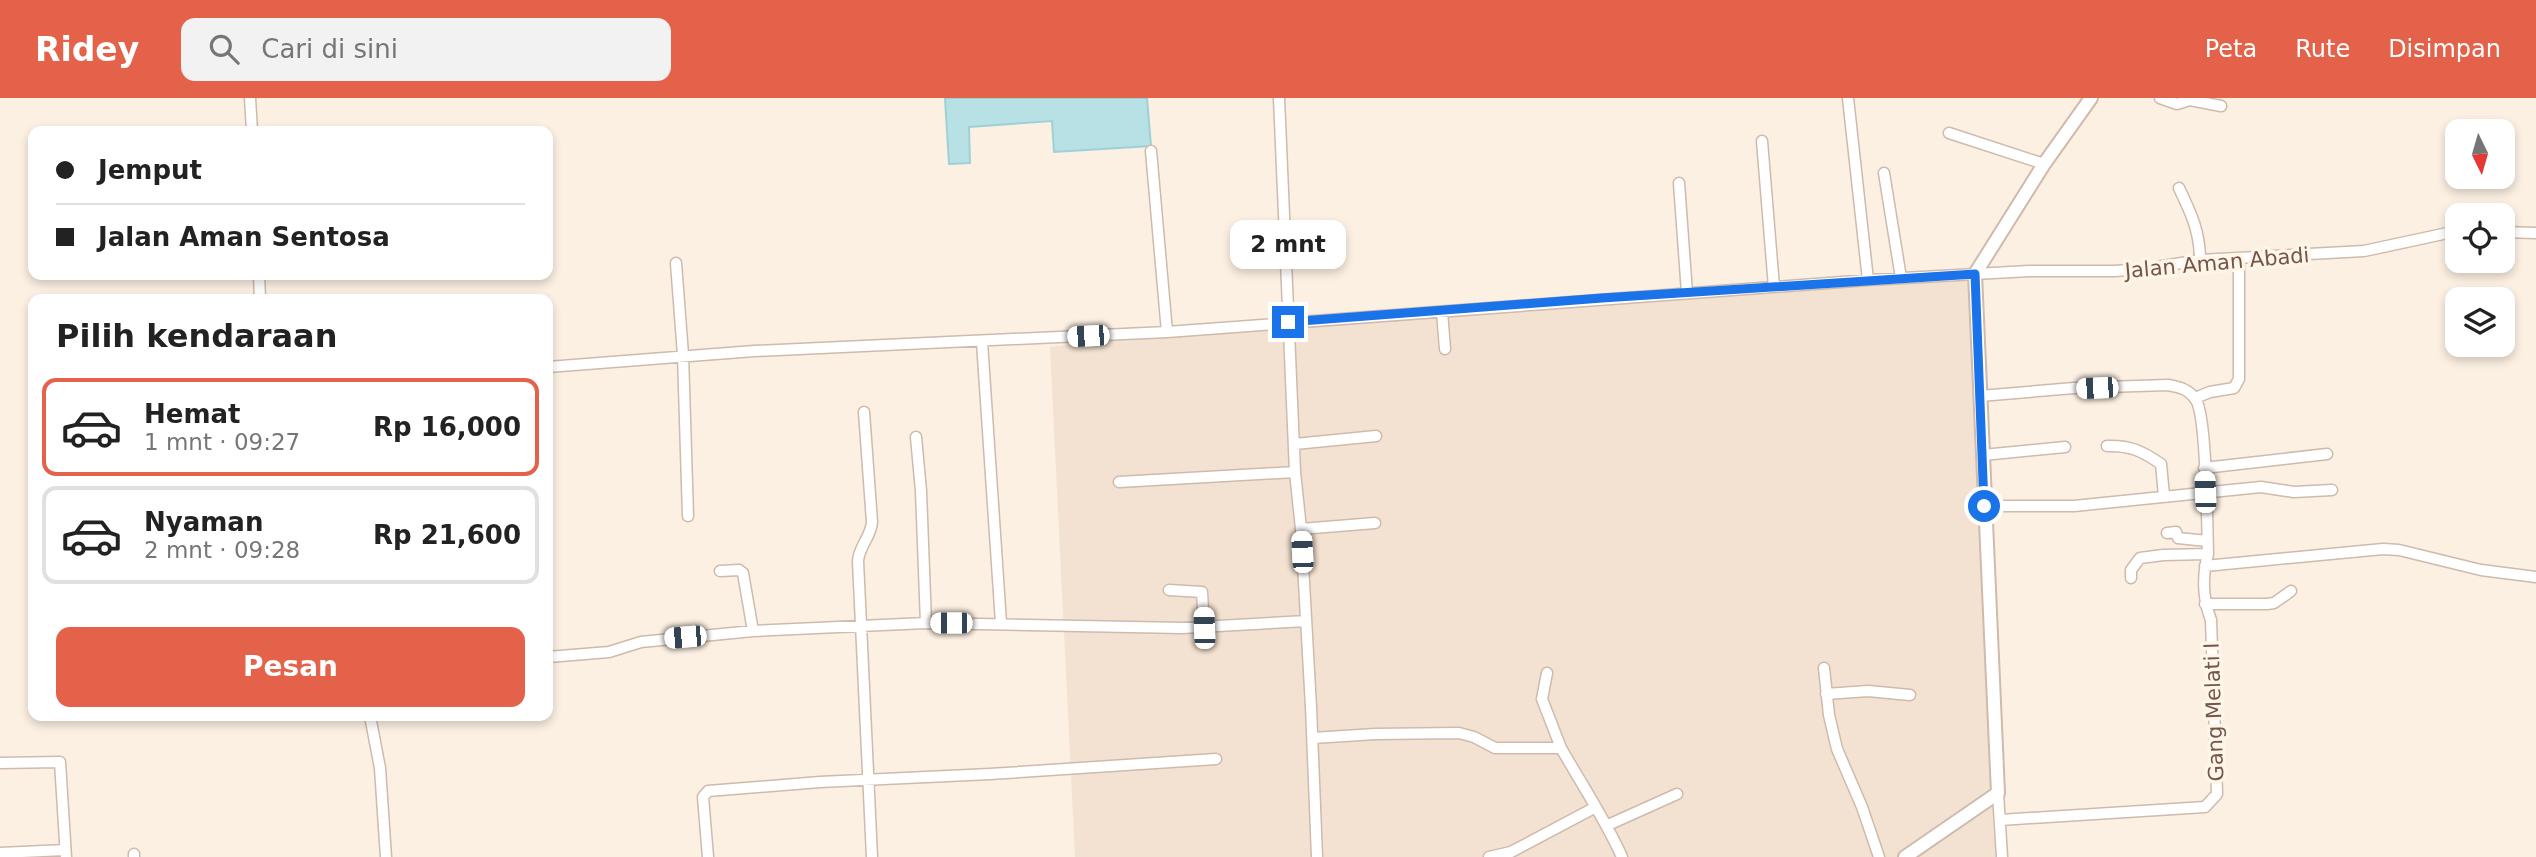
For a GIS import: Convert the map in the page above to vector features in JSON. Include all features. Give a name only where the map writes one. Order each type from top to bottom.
[{"type":"street","points":[[250,98],[252,126]]},
{"type":"street","points":[[1279,98],[1295,472],[1301,529],[1313,738],[1317,857]]},
{"type":"street","points":[[1849,98],[1868,280]]},
{"type":"street","points":[[2002,857],[1975,274],[2044,163],[2091,98]]},
{"type":"street","points":[[2160,98],[2177,104],[2190,100],[2221,106]]},
{"type":"street","points":[[1949,133],[2044,163]]},
{"type":"street","points":[[1762,141],[1774,286]]},
{"type":"street","points":[[1151,151],[1167,332]]},
{"type":"street","points":[[1884,173],[1901,278]]},
{"type":"street","points":[[1679,183],[1687,293]]},
{"type":"street","points":[[2179,188],[2195,220],[2200,260]]},
{"type":"street","points":[[2515,232],[2536,233]]},
{"type":"street","name":"Jalan Aman Abadi","points":[[553,367],[683,355],[1167,332],[1868,280],[2144,269],[2200,260],[2364,251],[2445,234]]},
{"type":"street","points":[[1980,396],[2074,388],[2168,385],[2179,387],[2195,398],[2234,388],[2239,379],[2239,258]]},
{"type":"street","points":[[676,263],[683,355],[688,516]]},
{"type":"street","points":[[1442,312],[1445,349]]},
{"type":"street","points":[[982,342],[1001,623]]},
{"type":"street","name":"Gang Melati I","points":[[2000,820],[2205,807],[2217,794],[2211,620],[2205,604],[2205,565],[2208,554],[2204,468],[2200,417],[2195,398]]},
{"type":"street","points":[[864,412],[872,522],[858,562],[859,627],[872,857]]},
{"type":"street","points":[[1295,444],[1376,436]]},
{"type":"street","points":[[916,437],[926,623]]},
{"type":"street","points":[[2107,446],[2125,445],[2136,448],[2161,464],[2164,496]]},
{"type":"street","points":[[1983,455],[2065,447]]},
{"type":"street","points":[[2204,468],[2327,454]]},
{"type":"street","points":[[1119,482],[1295,472]]},
{"type":"street","points":[[1984,506],[2074,506],[2261,486],[2294,492],[2332,491]]},
{"type":"street","points":[[1301,529],[1375,523]]},
{"type":"street","points":[[2167,533],[2176,532],[2178,538],[2207,541]]},
{"type":"street","points":[[2205,565],[2383,549],[2399,550],[2481,570],[2536,577]]},
{"type":"street","points":[[2131,578],[2131,570],[2140,558],[2208,554]]},
{"type":"street","points":[[720,571],[739,570],[743,573],[753,631]]},
{"type":"street","points":[[1169,590],[1196,590],[1202,593],[1204,628]]},
{"type":"street","points":[[2205,604],[2274,603],[2291,591]]},
{"type":"street","points":[[553,657],[609,652],[652,640],[753,631],[926,623],[1204,628],[1306,621]]},
{"type":"street","points":[[1824,668],[1826,694],[1838,749],[1879,857]]},
{"type":"street","points":[[1547,673],[1542,699],[1561,748],[1594,808],[1608,825],[1622,857]]},
{"type":"street","points":[[1826,694],[1868,691],[1910,695]]},
{"type":"street","points":[[371,721],[380,768],[386,857]]},
{"type":"street","points":[[1313,738],[1459,733],[1495,748],[1561,748]]},
{"type":"street","points":[[708,857],[703,797],[708,792],[1216,759]]},
{"type":"street","points":[[0,763],[60,762],[65,853],[0,853]]},
{"type":"street","points":[[1608,825],[1677,793]]},
{"type":"street","points":[[1905,857],[1998,793]]},
{"type":"street","points":[[1489,857],[1511,852],[1594,808]]},
{"type":"shaded area","points":[[1969,275],[1997,857],[1075,857],[1050,347],[1275,320],[1393,310]]},
{"type":"water","points":[[945,98],[1147,98],[1151,146],[1054,152],[1052,121],[969,127],[970,163],[949,164]]},
{"type":"route","points":[[1288,322],[1975,274],[1984,506]]}]
